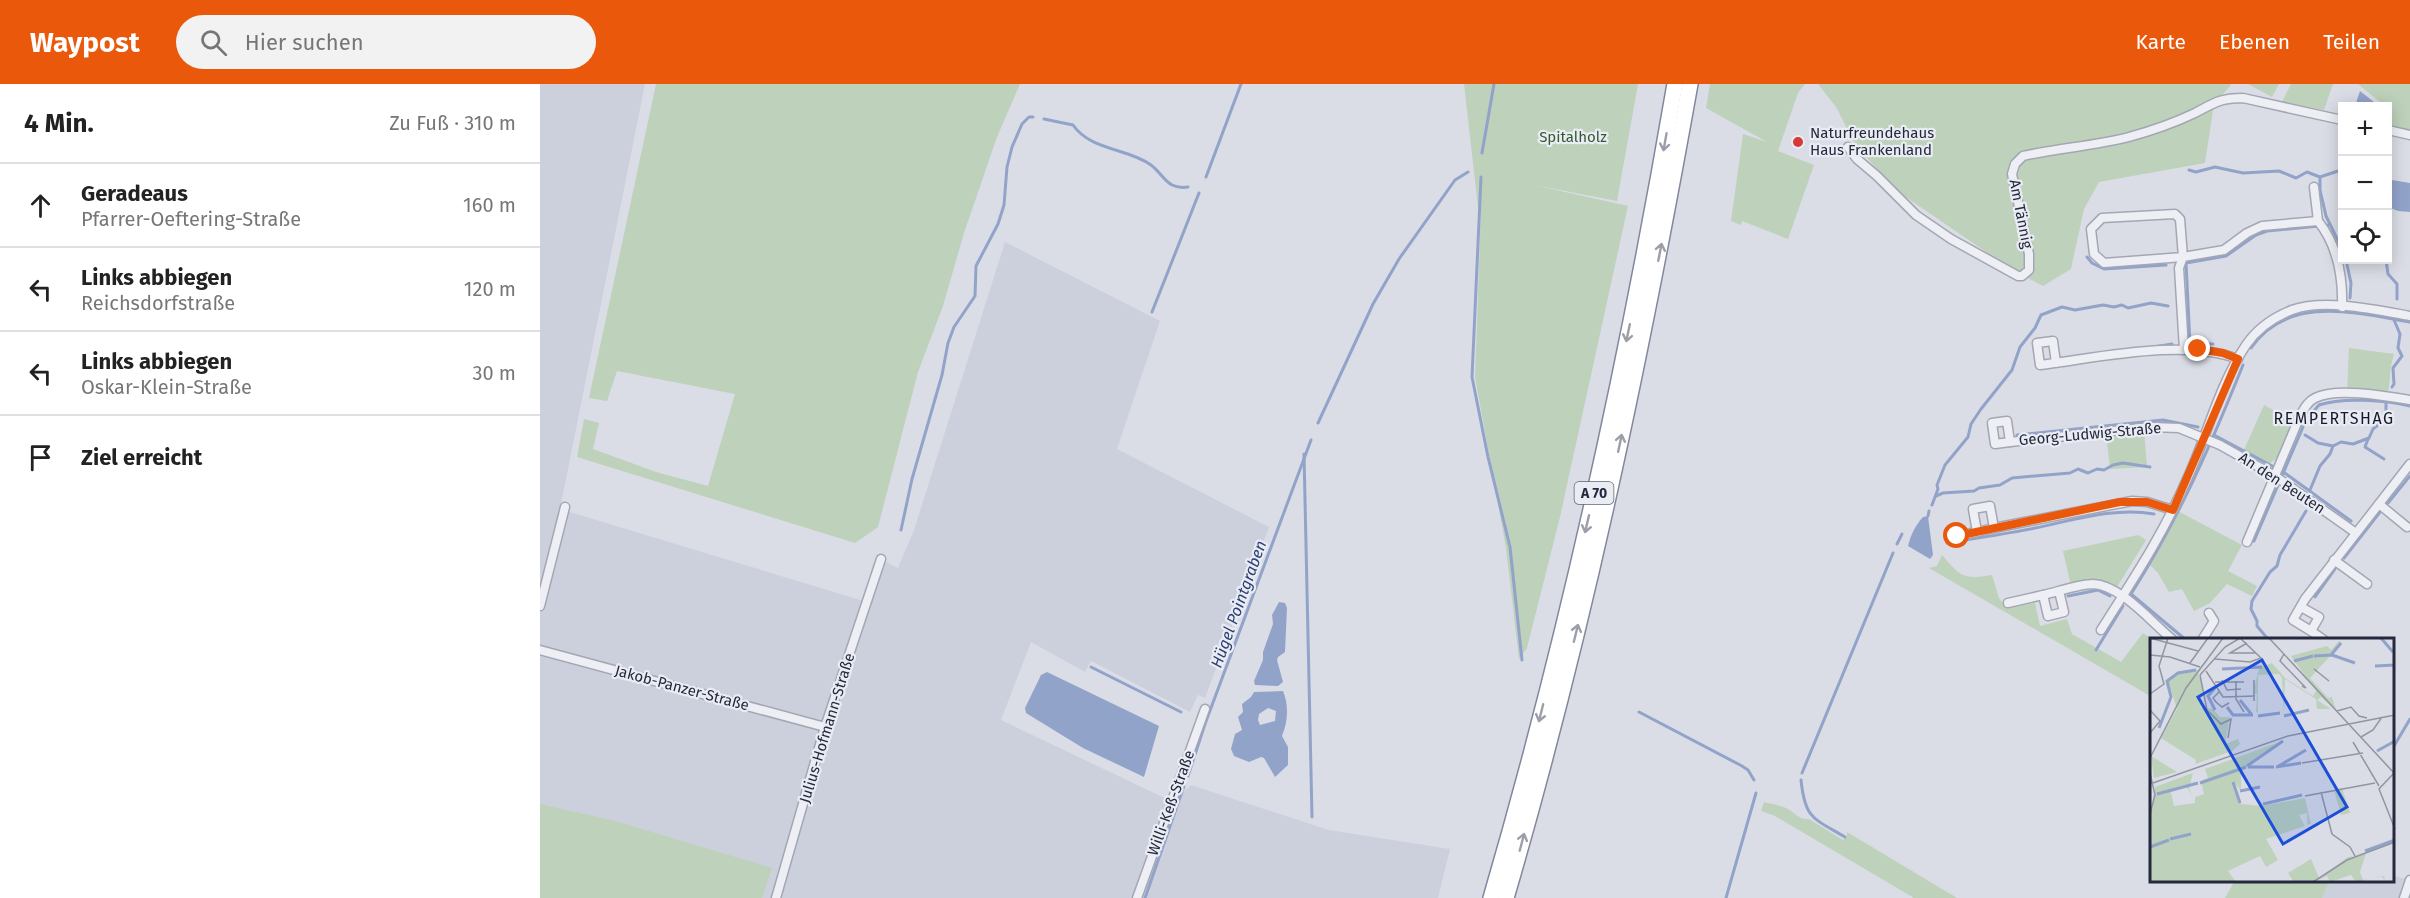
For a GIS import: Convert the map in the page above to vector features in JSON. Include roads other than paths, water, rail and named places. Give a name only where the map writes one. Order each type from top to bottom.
[{"type":"highway","name":"A 70","points":[[1491,898],[1547,690],[1586,529],[1638,284],[1676,84]]},
{"type":"highway","name":"A 70","points":[[1506,898],[1576,634],[1619,448],[1658,262],[1690,84]]},
{"type":"street","name":"Am Tännig","points":[[1848,147],[1857,159],[1916,215],[1951,239],[2018,276],[2022,276],[2030,270],[2029,254],[2012,174],[2015,164],[2023,156],[2130,137],[2162,127],[2214,101],[2229,98],[2243,98],[2338,119]]},
{"type":"street","points":[[2392,131],[2410,135]]},
{"type":"street","points":[[2314,187],[2318,221],[2326,230],[2341,275],[2342,307]]},
{"type":"street","points":[[2184,349],[2179,268],[2183,257],[2180,219],[2175,214],[2102,218],[2091,229],[2094,254],[2104,263],[2183,257],[2224,250],[2247,233],[2262,226],[2318,221]]},
{"type":"street","points":[[2101,630],[2173,510],[2238,359],[2256,333],[2281,315],[2308,305],[2410,316]]},
{"type":"street","points":[[2056,363],[2184,349],[2211,350],[2238,359]]},
{"type":"street","points":[[2247,542],[2300,416],[2313,399],[2324,394],[2342,393],[2410,400]]},
{"type":"street","name":"Georg-Ludwig-Straße","points":[[2010,442],[2166,427],[2179,428],[2204,439]]},
{"type":"street","name":"An den Beuten","points":[[2204,439],[2238,454],[2275,476],[2356,533]]},
{"type":"street","points":[[2321,638],[2293,620],[2334,560],[2410,464]]},
{"type":"street","points":[[1957,536],[2132,501],[2153,503],[2173,510]]},
{"type":"street","points":[[2379,504],[2407,527]]},
{"type":"street","points":[[1977,532],[1973,509],[1990,506],[1994,528]]},
{"type":"street","points":[[540,606],[565,507]]},
{"type":"street","name":"Julius-Hofmann-Straße","points":[[776,898],[825,727],[881,559]]},
{"type":"street","points":[[2334,560],[2367,584]]},
{"type":"street","points":[[2008,603],[2094,584],[2123,595],[2171,638]]},
{"type":"street","points":[[2043,595],[2048,616],[2064,612],[2059,591]]},
{"type":"street","points":[[2301,607],[2319,617],[2311,631]]},
{"type":"street","points":[[2203,638],[2214,621],[2209,613]]},
{"type":"street","name":"Jakob-Panzer-Straße","points":[[540,650],[825,727]]},
{"type":"street","name":"Willi-Keß-Straße","points":[[1137,898],[1205,709]]},
{"type":"street","points":[[2404,898],[2410,880]]},
{"type":"water","points":[[2360,91],[2374,102],[2356,102]]},
{"type":"water","points":[[2392,180],[2410,183],[2410,212],[2392,209]]},
{"type":"water","points":[[1928,516],[1933,555],[1930,559],[1908,546],[1918,524],[1923,517]]},
{"type":"water","points":[[1279,602],[1285,603],[1287,608],[1285,652],[1277,660],[1283,682],[1278,686],[1255,685],[1254,681],[1263,660],[1263,652],[1273,624],[1272,615]]},
{"type":"water","points":[[1047,672],[1159,726],[1144,777],[1083,748],[1026,713],[1025,708],[1041,675]]},
{"type":"water","points":[[1283,691],[1285,696],[1287,714],[1282,736],[1288,747],[1288,765],[1275,777],[1264,758],[1249,762],[1234,756],[1231,749],[1235,734],[1242,730],[1238,717],[1243,712],[1242,704],[1254,692]],"holes":[[[1268,708],[1276,711],[1275,721],[1260,725],[1259,714]]]},
{"type":"waterway","points":[[1206,177],[1241,84]]},
{"type":"waterway","name":"Hügel Pointgraben","points":[[1482,153],[1494,84]]},
{"type":"waterway","points":[[901,530],[912,479],[942,375],[948,343],[954,327],[975,296],[976,266],[998,224],[1004,205],[1007,167],[1012,147],[1022,124],[1029,117],[1033,117]]},
{"type":"waterway","points":[[1044,119],[1073,125],[1090,140],[1100,145],[1142,159],[1171,184],[1188,187]]},
{"type":"waterway","points":[[2189,170],[2196,172],[2215,167],[2243,173],[2279,171],[2296,178],[2307,172],[2320,177],[2338,171]]},
{"type":"waterway","name":"Hügel Pointgraben","points":[[1318,423],[1373,304],[1399,259],[1455,180],[1468,172]]},
{"type":"waterway","points":[[1481,177],[1472,377],[1488,457],[1510,547],[1522,660]]},
{"type":"waterway","points":[[2320,177],[2320,190],[2326,216],[2338,241]]},
{"type":"waterway","points":[[1152,312],[1199,193]]},
{"type":"waterway","points":[[2213,344],[2190,343],[2186,263],[2226,256],[2256,235],[2267,231],[2329,225]]},
{"type":"waterway","points":[[2087,257],[2092,263],[2104,269],[2166,265]]},
{"type":"waterway","points":[[2347,264],[2351,283],[2350,298]]},
{"type":"waterway","points":[[2387,264],[2388,274],[2397,284],[2397,299]]},
{"type":"waterway","points":[[1932,505],[1945,465],[1968,437],[1971,424],[1981,409],[2012,370],[2020,347],[2035,328],[2041,315],[2062,307],[2075,310],[2103,305],[2114,307],[2122,305],[2128,308],[2151,303],[2168,306]]},
{"type":"waterway","points":[[2251,348],[2266,331],[2284,320],[2304,314],[2324,311],[2346,312],[2410,322]]},
{"type":"waterway","points":[[2392,387],[2394,384],[2393,368],[2402,356],[2398,348],[2400,334],[2394,320]]},
{"type":"waterway","points":[[2154,347],[2172,344]]},
{"type":"waterway","points":[[2184,638],[2131,594],[2164,539],[2192,482],[2243,365]]},
{"type":"waterway","points":[[2254,541],[2306,420],[2319,405],[2329,402],[2364,400],[2410,406]]},
{"type":"waterway","points":[[2310,490],[2320,466],[2330,454],[2333,446],[2341,442],[2353,444],[2369,438],[2373,429],[2386,418],[2386,402]]},
{"type":"waterway","points":[[2017,435],[2163,420],[2198,427]]},
{"type":"waterway","points":[[2214,435],[2276,468]]},
{"type":"waterway","points":[[2305,435],[2318,443],[2333,446]]},
{"type":"waterway","points":[[2368,439],[2365,447],[2384,459]]},
{"type":"waterway","name":"Hügel Pointgraben","points":[[1188,776],[1205,724],[1311,440]]},
{"type":"waterway","points":[[1304,454],[1312,817]]},
{"type":"waterway","points":[[1936,496],[2000,485],[2012,478],[2070,473],[2078,469],[2088,473],[2123,463],[2150,467]]},
{"type":"waterway","points":[[2282,471],[2351,521]]},
{"type":"waterway","points":[[2388,503],[2410,476]]},
{"type":"waterway","points":[[1928,516],[1929,511]]},
{"type":"waterway","points":[[2267,638],[2257,626],[2251,609],[2252,601],[2270,572],[2277,566],[2280,555],[2306,511]]},
{"type":"waterway","points":[[2344,558],[2380,512]]},
{"type":"waterway","points":[[1947,543],[2109,513],[2154,514]]},
{"type":"waterway","points":[[1897,544],[1902,534]]},
{"type":"waterway","points":[[1802,773],[1893,553]]},
{"type":"waterway","points":[[2315,597],[2335,569]]},
{"type":"waterway","points":[[2068,596],[2098,590],[2110,596]]},
{"type":"waterway","points":[[2096,650],[2123,606]]},
{"type":"waterway","points":[[1091,667],[1181,712]]},
{"type":"waterway","points":[[1639,712],[1742,766],[1748,770],[1754,780]]},
{"type":"waterway","points":[[2395,744],[2410,719]]},
{"type":"waterway","points":[[1801,780],[1805,803],[1812,816],[1845,837]]},
{"type":"waterway","name":"Hügel Pointgraben","points":[[1145,898],[1184,786]]},
{"type":"waterway","points":[[1726,898],[1756,793]]},
{"type":"place","name":"Naturfreundehaus Haus Frankenland","points":[[1798,142]]},
{"type":"district","name":"REMPERTSHAG","points":[[2334,418]]},
{"type":"park label","name":"Spitalholz","points":[[1573,137]]}]
